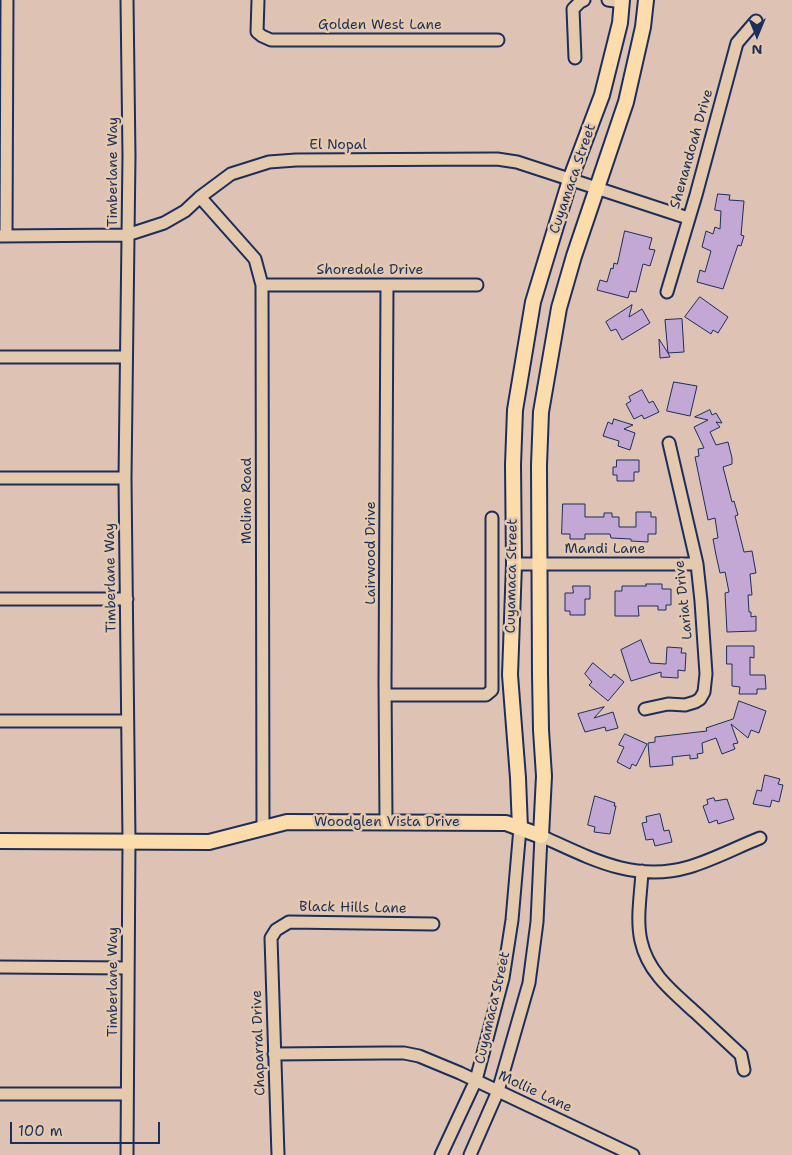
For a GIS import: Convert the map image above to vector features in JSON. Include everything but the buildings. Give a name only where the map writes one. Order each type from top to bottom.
[{"type":"main road","name":"Cuyamaca Street","points":[[542,836],[544,776],[540,702],[541,563],[539,465],[541,412],[559,308],[574,256],[626,102],[643,26],[646,0]]},
{"type":"main road","name":"Cuyamaca Street","points":[[520,828],[510,675],[514,564],[513,464],[515,410],[533,302],[570,180],[602,95],[620,23],[617,1]]},
{"type":"main road","name":"Woodglen Vista Drive","points":[[0,841],[210,842],[287,822],[386,821],[506,823],[542,836]]},
{"type":"street","points":[[3,236],[7,0]]},
{"type":"street","name":"Timberlane Way","points":[[127,0],[129,156],[125,478],[129,841],[127,1155]]},
{"type":"street","name":"Golden West Lane","points":[[258,0],[257,32],[271,40],[498,40]]},
{"type":"street","points":[[575,58],[573,9],[584,0]]},
{"type":"street","name":"Shenandoah Drive","points":[[667,292],[696,195],[737,43],[756,20]]},
{"type":"street","name":"El Nopal","points":[[3,236],[127,235],[164,223],[185,211],[200,197],[231,174],[269,162],[296,160],[497,159],[517,162],[688,218]]},
{"type":"street","name":"Molino Road","points":[[200,197],[254,259],[262,285],[263,827]]},
{"type":"street","name":"Shoredale Drive","points":[[262,285],[477,285]]},
{"type":"street","name":"Lairwood Drive","points":[[386,285],[386,821]]},
{"type":"street","points":[[0,357],[126,357]]},
{"type":"street","name":"Lariat Drive","points":[[645,709],[668,704],[685,705],[695,702],[700,699],[704,692],[706,674],[697,564],[669,443]]},
{"type":"street","points":[[0,478],[125,478]]},
{"type":"street","points":[[385,694],[486,695],[492,690],[492,518]]},
{"type":"street","name":"Mandi Lane","points":[[514,564],[697,564]]},
{"type":"street","points":[[0,598],[127,598]]},
{"type":"street","points":[[0,721],[128,720]]},
{"type":"street","name":"Cuyamaca Street","points":[[441,1155],[476,1080],[503,978],[512,920],[520,828]]},
{"type":"street","name":"Woodglen Vista Drive","points":[[542,836],[602,863],[619,868],[642,871],[666,871],[690,867],[760,838]]},
{"type":"street","name":"Cuyamaca Street","points":[[470,1155],[498,1091],[529,983],[537,922],[542,836]]},
{"type":"street","points":[[642,871],[639,931],[648,962],[665,985],[741,1055],[744,1070]]},
{"type":"street","name":"Black Hills Lane","points":[[276,930],[290,922],[433,924]]},
{"type":"street","name":"Chaparral Drive","points":[[276,930],[271,938],[278,1155]]},
{"type":"street","points":[[0,967],[127,968]]},
{"type":"street","name":"Mollie Lane","points":[[274,1054],[404,1053],[419,1056],[476,1080],[633,1155]]},
{"type":"street","points":[[0,1094],[127,1094]]}]
